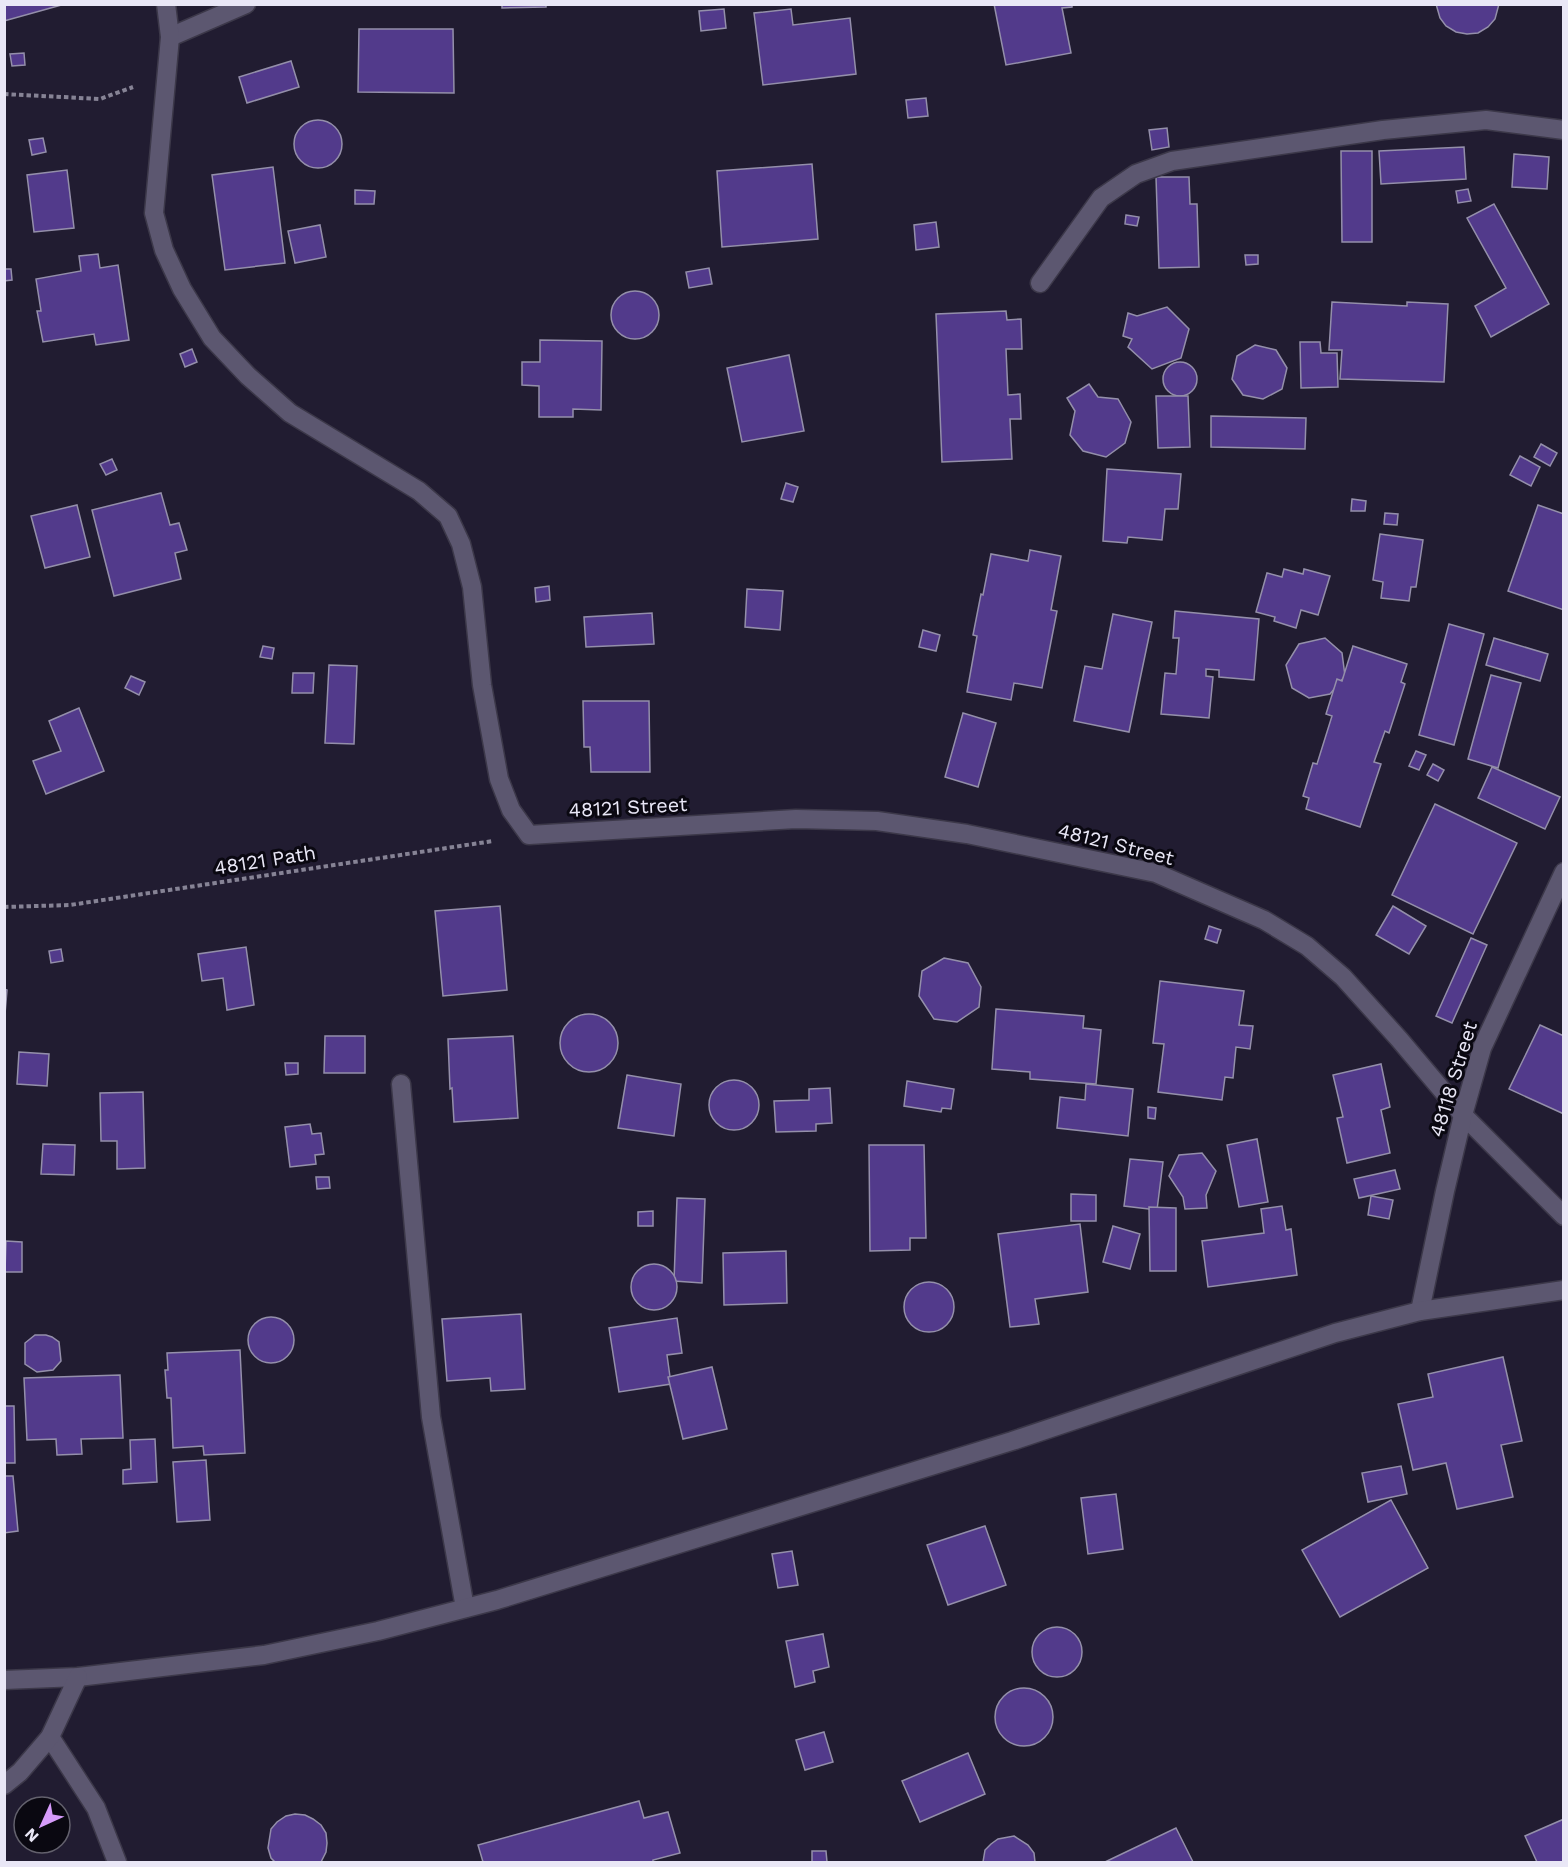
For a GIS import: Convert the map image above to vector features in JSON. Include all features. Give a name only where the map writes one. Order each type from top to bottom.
[{"type":"street","points":[[166,4],[170,37],[154,213],[164,249],[182,289],[212,338],[248,376],[290,413],[419,491],[448,516],[460,544],[472,587],[482,685],[499,779],[511,810],[529,835]]},
{"type":"street","points":[[170,37],[246,4]]},
{"type":"street","points":[[1040,283],[1101,198],[1136,174],[1172,162],[1383,130],[1486,120],[1563,130]]},
{"type":"street","name":"48121 Street","points":[[529,835],[796,819],[877,821],[967,834],[1156,873],[1264,920],[1307,946],[1350,985],[1462,1115],[1563,1216]]},
{"type":"street","name":"48118 Street","points":[[1420,1311],[1462,1115],[1482,1047],[1563,872]]},
{"type":"street","points":[[401,1084],[431,1417],[465,1608]]},
{"type":"street","points":[[4,1680],[78,1677],[264,1655],[378,1630],[465,1608],[1012,1441],[1335,1333],[1420,1311],[1563,1290]]},
{"type":"street","points":[[4,1785],[20,1772],[50,1737],[78,1677]]},
{"type":"street","points":[[50,1737],[96,1808],[117,1863]]},
{"type":"path","points":[[4,94],[100,99],[167,73]]},
{"type":"path","name":"48121 Path","points":[[4,907],[70,905],[529,835]]},
{"type":"building","points":[[4,4],[65,4],[4,21]]},
{"type":"building","points":[[502,4],[546,4],[546,7],[502,8]]},
{"type":"building","points":[[994,4],[1072,4],[1072,7],[1062,8],[1071,53],[1006,65]]},
{"type":"building","points":[[1436,4],[1499,4],[1495,19],[1488,27],[1478,33],[1467,34],[1456,32],[1446,26],[1440,18]]},
{"type":"building","points":[[724,9],[726,28],[701,31],[699,11]]},
{"type":"building","points":[[791,9],[793,25],[850,18],[856,74],[763,85],[754,13]]},
{"type":"building","points":[[359,29],[453,29],[454,93],[358,92]]},
{"type":"building","points":[[24,53],[25,65],[12,66],[10,54]]},
{"type":"building","points":[[291,61],[299,87],[247,103],[239,77]]},
{"type":"building","points":[[926,98],[928,116],[908,118],[906,100]]},
{"type":"building","points":[[318,120],[335,127],[342,144],[335,161],[318,168],[301,161],[294,144],[301,127]]},
{"type":"building","points":[[1167,128],[1169,147],[1152,150],[1149,130]]},
{"type":"building","points":[[43,138],[46,152],[32,155],[29,140]]},
{"type":"building","points":[[1464,147],[1466,179],[1381,184],[1379,151]]},
{"type":"building","points":[[1341,151],[1372,151],[1372,242],[1342,242]]},
{"type":"building","points":[[1514,154],[1549,157],[1547,189],[1512,187]]},
{"type":"building","points":[[812,164],[818,239],[722,247],[717,171]]},
{"type":"building","points":[[273,167],[285,263],[225,270],[212,175]]},
{"type":"building","points":[[67,170],[74,228],[34,232],[27,175]]},
{"type":"building","points":[[1156,177],[1189,177],[1190,204],[1197,204],[1199,267],[1159,268]]},
{"type":"building","points":[[1468,189],[1471,201],[1458,203],[1456,191]]},
{"type":"building","points":[[355,190],[375,191],[374,204],[355,204]]},
{"type":"building","points":[[1494,204],[1549,304],[1491,337],[1475,306],[1506,288],[1467,218]]},
{"type":"building","points":[[1126,215],[1139,217],[1137,226],[1125,224]]},
{"type":"building","points":[[936,222],[939,247],[916,250],[914,225]]},
{"type":"building","points":[[320,225],[326,257],[295,263],[288,231]]},
{"type":"building","points":[[98,254],[100,268],[118,265],[129,340],[96,345],[94,334],[43,342],[37,311],[41,311],[36,279],[81,271],[79,256]]},
{"type":"building","points":[[1245,255],[1258,255],[1258,264],[1246,265]]},
{"type":"building","points":[[709,268],[712,284],[689,288],[686,272]]},
{"type":"building","points":[[4,269],[11,269],[12,280],[4,281]]},
{"type":"building","points":[[635,291],[652,298],[659,315],[652,332],[635,339],[618,332],[611,315],[618,298]]},
{"type":"building","points":[[1332,302],[1407,306],[1407,302],[1448,304],[1444,382],[1340,379],[1342,350],[1329,350]]},
{"type":"building","points":[[1167,307],[1189,329],[1181,358],[1152,369],[1128,347],[1132,339],[1123,336],[1128,313],[1137,316]]},
{"type":"building","points":[[1006,311],[1007,320],[1021,319],[1022,349],[1006,349],[1008,395],[1020,394],[1021,419],[1010,419],[1012,459],[942,462],[936,314]]},
{"type":"building","points":[[540,340],[602,341],[601,410],[573,409],[573,417],[539,417],[539,386],[522,385],[522,362],[540,362]]},
{"type":"building","points":[[1300,342],[1320,342],[1321,353],[1337,353],[1338,387],[1301,388]]},
{"type":"building","points":[[1255,345],[1276,350],[1287,368],[1282,389],[1263,399],[1243,395],[1232,379],[1237,356]]},
{"type":"building","points":[[192,349],[197,362],[185,367],[180,354]]},
{"type":"building","points":[[789,355],[804,431],[742,442],[727,368]]},
{"type":"building","points":[[1180,362],[1192,367],[1197,379],[1192,391],[1180,396],[1168,391],[1163,379],[1168,367]]},
{"type":"building","points":[[1089,384],[1098,397],[1118,399],[1131,422],[1125,443],[1106,457],[1083,451],[1070,435],[1075,411],[1067,398]]},
{"type":"building","points":[[1156,396],[1188,396],[1190,447],[1158,448]]},
{"type":"building","points":[[1211,416],[1306,418],[1305,449],[1211,447]]},
{"type":"building","points":[[1541,444],[1557,453],[1550,466],[1534,457]]},
{"type":"building","points":[[1520,456],[1540,467],[1531,486],[1510,475]]},
{"type":"building","points":[[112,459],[117,470],[106,475],[100,464]]},
{"type":"building","points":[[1107,469],[1181,474],[1178,509],[1165,509],[1162,540],[1128,537],[1127,543],[1103,541]]},
{"type":"building","points":[[786,483],[798,487],[793,502],[781,499]]},
{"type":"building","points":[[161,493],[170,525],[179,523],[187,550],[175,553],[181,579],[114,596],[92,510]]},
{"type":"building","points":[[1352,499],[1366,501],[1365,511],[1351,511]]},
{"type":"building","points":[[77,505],[90,557],[45,568],[31,516]]},
{"type":"building","points":[[1538,505],[1564,514],[1564,610],[1508,591]]},
{"type":"building","points":[[1385,513],[1398,514],[1397,525],[1384,524]]},
{"type":"building","points":[[1380,534],[1423,540],[1416,587],[1411,587],[1409,601],[1381,598],[1383,582],[1373,580]]},
{"type":"building","points":[[1030,550],[1061,556],[1051,610],[1057,611],[1042,688],[1014,683],[1011,700],[967,692],[977,636],[973,635],[991,554],[1028,561]]},
{"type":"building","points":[[1284,569],[1303,574],[1304,569],[1330,576],[1318,615],[1301,610],[1296,628],[1274,621],[1275,617],[1256,612],[1267,573],[1282,577]]},
{"type":"building","points":[[549,586],[550,600],[536,602],[535,588]]},
{"type":"building","points":[[747,589],[783,591],[780,630],[745,627]]},
{"type":"building","points":[[1175,611],[1259,619],[1254,680],[1219,677],[1219,670],[1206,669],[1206,676],[1213,677],[1209,718],[1161,714],[1165,673],[1176,674],[1179,638],[1173,638]]},
{"type":"building","points":[[652,613],[654,644],[586,647],[584,617]]},
{"type":"building","points":[[1113,614],[1152,622],[1129,732],[1074,721],[1085,666],[1102,669]]},
{"type":"building","points":[[1449,624],[1484,634],[1454,745],[1419,735]]},
{"type":"building","points":[[923,630],[940,635],[936,651],[919,647]]},
{"type":"building","points":[[1325,638],[1342,653],[1345,676],[1330,694],[1309,698],[1292,688],[1286,665],[1299,644]]},
{"type":"building","points":[[1494,638],[1548,654],[1540,681],[1486,665]]},
{"type":"building","points":[[263,646],[274,648],[272,659],[260,657]]},
{"type":"building","points":[[1353,646],[1407,664],[1401,682],[1405,684],[1389,733],[1385,731],[1374,762],[1381,764],[1360,827],[1306,809],[1309,798],[1303,796],[1313,763],[1317,764],[1332,716],[1326,714],[1337,679],[1342,681]]},
{"type":"building","points":[[329,665],[357,666],[354,744],[325,743]]},
{"type":"building","points":[[293,673],[314,673],[313,693],[292,693]]},
{"type":"building","points":[[1491,675],[1521,683],[1498,768],[1468,759]]},
{"type":"building","points":[[131,676],[145,682],[139,695],[125,688]]},
{"type":"building","points":[[583,701],[649,701],[650,772],[591,772],[590,747],[584,747]]},
{"type":"building","points":[[79,708],[104,771],[46,794],[33,761],[61,751],[49,721]]},
{"type":"building","points":[[963,713],[996,723],[978,787],[945,777]]},
{"type":"building","points":[[1416,751],[1426,755],[1419,770],[1409,766]]},
{"type":"building","points":[[1433,764],[1444,770],[1438,781],[1427,775]]},
{"type":"building","points":[[1492,767],[1560,797],[1545,829],[1478,798]]},
{"type":"building","points":[[1435,804],[1517,843],[1473,934],[1392,895]]},
{"type":"building","points":[[500,906],[507,990],[443,996],[435,911]]},
{"type":"building","points":[[1393,906],[1426,926],[1409,954],[1376,935]]},
{"type":"building","points":[[1209,926],[1221,930],[1217,943],[1205,939]]},
{"type":"building","points":[[1471,938],[1487,945],[1452,1023],[1436,1016]]},
{"type":"building","points":[[246,947],[254,1005],[227,1010],[223,978],[202,981],[198,954]]},
{"type":"building","points":[[61,949],[63,961],[51,963],[49,951]]},
{"type":"building","points":[[944,958],[968,963],[981,987],[979,1007],[957,1022],[934,1019],[919,996],[922,971]]},
{"type":"building","points":[[1160,981],[1244,991],[1239,1025],[1253,1026],[1250,1049],[1236,1047],[1233,1078],[1225,1077],[1222,1100],[1158,1092],[1164,1044],[1153,1043]]},
{"type":"building","points":[[4,989],[7,990],[4,1026]]},
{"type":"building","points":[[996,1009],[1084,1016],[1083,1028],[1101,1030],[1096,1084],[1030,1079],[1030,1072],[992,1069]]},
{"type":"building","points":[[589,1014],[605,1019],[613,1027],[618,1043],[613,1059],[605,1067],[589,1072],[573,1067],[565,1059],[560,1043],[565,1027],[573,1019]]},
{"type":"building","points":[[1540,1025],[1564,1036],[1564,1114],[1509,1089]]},
{"type":"building","points":[[325,1036],[365,1036],[365,1073],[324,1073]]},
{"type":"building","points":[[513,1036],[518,1118],[454,1122],[448,1039]]},
{"type":"building","points":[[19,1052],[49,1054],[47,1086],[17,1084]]},
{"type":"building","points":[[285,1063],[298,1063],[298,1074],[286,1075]]},
{"type":"building","points":[[1381,1064],[1390,1107],[1381,1110],[1390,1153],[1347,1163],[1337,1118],[1343,1117],[1333,1075]]},
{"type":"building","points":[[627,1075],[681,1084],[674,1136],[618,1128]]},
{"type":"building","points":[[729,1080],[739,1080],[752,1087],[759,1100],[759,1110],[752,1123],[739,1130],[729,1130],[720,1126],[713,1119],[709,1110],[709,1100],[713,1091],[720,1084]]},
{"type":"building","points":[[907,1081],[954,1089],[951,1109],[942,1108],[941,1112],[904,1106]]},
{"type":"building","points":[[1086,1084],[1133,1089],[1128,1136],[1057,1128],[1060,1097],[1085,1100]]},
{"type":"building","points":[[830,1088],[832,1123],[816,1124],[816,1131],[776,1132],[774,1101],[809,1100],[809,1089]]},
{"type":"building","points":[[143,1092],[145,1168],[117,1169],[117,1141],[101,1141],[100,1093]]},
{"type":"building","points":[[1148,1107],[1156,1108],[1155,1119],[1148,1118]]},
{"type":"building","points":[[310,1124],[312,1134],[321,1133],[324,1154],[315,1155],[316,1164],[290,1167],[285,1127]]},
{"type":"building","points":[[1257,1139],[1268,1202],[1239,1207],[1227,1145]]},
{"type":"building","points":[[43,1144],[75,1145],[74,1175],[41,1174]]},
{"type":"building","points":[[869,1145],[924,1145],[926,1238],[910,1238],[910,1250],[870,1251]]},
{"type":"building","points":[[1202,1153],[1216,1171],[1206,1195],[1207,1208],[1185,1209],[1183,1197],[1169,1176],[1179,1155]]},
{"type":"building","points":[[1130,1159],[1163,1162],[1157,1210],[1124,1206]]},
{"type":"building","points":[[1395,1170],[1400,1189],[1359,1198],[1354,1179]]},
{"type":"building","points":[[316,1177],[329,1177],[330,1188],[317,1189]]},
{"type":"building","points":[[1071,1194],[1096,1195],[1096,1221],[1071,1221]]},
{"type":"building","points":[[1371,1196],[1393,1200],[1389,1219],[1368,1215]]},
{"type":"building","points":[[677,1198],[705,1199],[702,1283],[674,1281]]},
{"type":"building","points":[[1282,1206],[1286,1230],[1291,1229],[1297,1275],[1208,1287],[1202,1241],[1264,1233],[1261,1209]]},
{"type":"building","points":[[1149,1207],[1176,1208],[1176,1271],[1150,1271]]},
{"type":"building","points":[[653,1211],[653,1226],[638,1226],[638,1212]]},
{"type":"building","points":[[1080,1224],[1088,1292],[1035,1299],[1039,1324],[1010,1327],[998,1234]]},
{"type":"building","points":[[1113,1226],[1140,1234],[1130,1269],[1103,1262]]},
{"type":"building","points":[[6,1241],[22,1242],[22,1272],[5,1272]]},
{"type":"building","points":[[786,1251],[787,1303],[724,1305],[723,1253]]},
{"type":"building","points":[[654,1264],[670,1271],[677,1287],[670,1303],[654,1310],[638,1303],[631,1287],[638,1271]]},
{"type":"building","points":[[924,1282],[934,1282],[947,1289],[954,1302],[954,1312],[947,1325],[934,1332],[924,1332],[915,1328],[908,1321],[904,1312],[904,1302],[908,1293],[915,1286]]},
{"type":"building","points":[[521,1314],[525,1389],[491,1391],[490,1378],[447,1381],[442,1319]]},
{"type":"building","points":[[271,1317],[287,1324],[294,1340],[287,1356],[271,1363],[255,1356],[248,1340],[255,1324]]},
{"type":"building","points":[[677,1318],[682,1353],[667,1355],[671,1384],[619,1392],[609,1328]]},
{"type":"building","points":[[35,1335],[46,1335],[59,1342],[61,1361],[53,1370],[37,1372],[25,1364],[25,1343]]},
{"type":"building","points":[[240,1350],[245,1453],[204,1455],[203,1446],[173,1448],[171,1398],[167,1398],[165,1370],[168,1370],[167,1353]]},
{"type":"building","points":[[1503,1357],[1522,1441],[1501,1445],[1513,1497],[1457,1509],[1446,1463],[1413,1470],[1398,1404],[1433,1397],[1428,1374]]},
{"type":"building","points":[[712,1367],[727,1429],[683,1439],[668,1377]]},
{"type":"building","points":[[120,1375],[123,1438],[81,1439],[82,1454],[57,1455],[56,1439],[27,1440],[24,1378]]},
{"type":"building","points":[[4,1406],[14,1406],[15,1463],[4,1463]]},
{"type":"building","points":[[155,1439],[157,1482],[123,1484],[123,1470],[131,1469],[130,1440]]},
{"type":"building","points":[[206,1460],[210,1520],[177,1522],[173,1462]]},
{"type":"building","points":[[1401,1466],[1407,1494],[1368,1502],[1362,1473]]},
{"type":"building","points":[[4,1476],[13,1476],[18,1531],[4,1533]]},
{"type":"building","points":[[1116,1494],[1123,1549],[1088,1554],[1081,1498]]},
{"type":"building","points":[[1391,1500],[1428,1568],[1340,1617],[1302,1550]]},
{"type":"building","points":[[985,1526],[1006,1585],[948,1605],[927,1545]]},
{"type":"building","points":[[792,1551],[798,1585],[778,1588],[772,1554]]},
{"type":"building","points":[[1057,1627],[1071,1631],[1078,1638],[1082,1652],[1078,1666],[1071,1673],[1057,1677],[1043,1673],[1036,1666],[1032,1652],[1036,1638],[1043,1631]]},
{"type":"building","points":[[823,1634],[829,1667],[813,1671],[815,1682],[795,1687],[786,1641]]},
{"type":"building","points":[[1024,1688],[1040,1693],[1048,1701],[1053,1717],[1048,1733],[1040,1741],[1024,1746],[1008,1741],[1000,1733],[995,1717],[1000,1701],[1008,1693]]},
{"type":"building","points":[[824,1732],[833,1762],[805,1770],[796,1740]]},
{"type":"building","points":[[968,1753],[985,1794],[920,1822],[902,1781]]},
{"type":"building","points":[[639,1801],[644,1818],[668,1812],[680,1853],[653,1860],[653,1862],[483,1862],[478,1845]]},
{"type":"building","points":[[295,1814],[313,1819],[326,1833],[326,1852],[321,1862],[275,1862],[271,1858],[268,1848],[271,1829],[286,1816]]},
{"type":"building","points":[[1564,1819],[1564,1862],[1537,1862],[1525,1836]]},
{"type":"building","points":[[1176,1828],[1193,1862],[1105,1862]]},
{"type":"building","points":[[1014,1836],[1028,1845],[1034,1853],[1035,1862],[983,1862],[985,1850],[991,1844],[998,1839]]},
{"type":"building","points":[[812,1851],[826,1851],[827,1862],[812,1862]]}]
